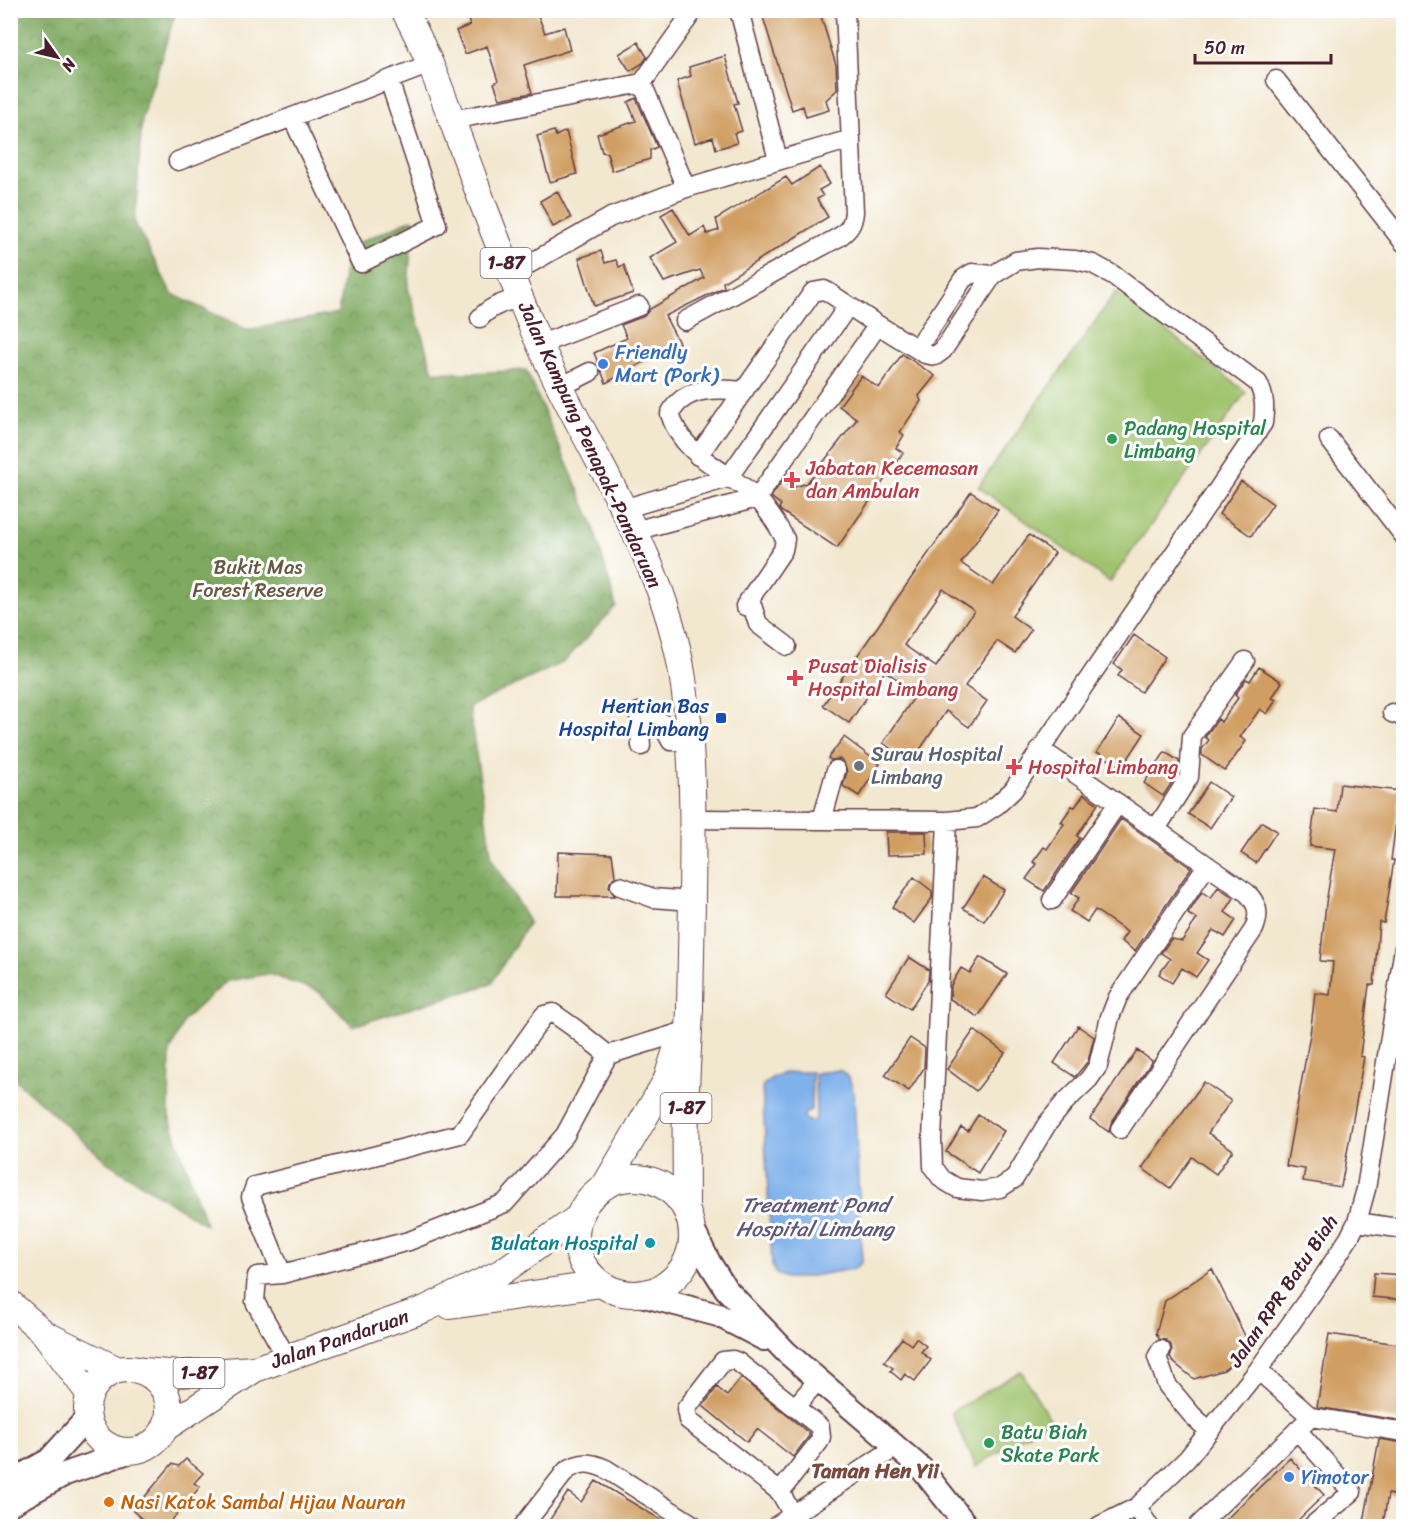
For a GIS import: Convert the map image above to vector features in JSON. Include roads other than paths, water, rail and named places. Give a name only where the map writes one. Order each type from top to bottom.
[{"type":"highway","name":"Jalan Kampung Penapak-Pandaruan","points":[[404,10],[430,64],[515,286],[560,387],[657,582],[674,631],[683,679],[690,741],[692,901],[686,1090],[689,1219]]},
{"type":"highway","name":"Jalan Kampung Penapak-Pandaruan","points":[[604,1187],[666,1081],[690,1005]]},
{"type":"highway","points":[[640,1178],[659,1183],[675,1194],[689,1219],[691,1248],[684,1266],[672,1281],[656,1290],[637,1294],[618,1292],[601,1284],[588,1271],[579,1254],[576,1235],[580,1216],[589,1200],[604,1187],[622,1179],[640,1178]]},
{"type":"highway","name":"Jalan Pandaruan","points":[[165,1428],[255,1369],[426,1309],[502,1272],[580,1216]]},
{"type":"highway","name":"Jalan Pandaruan","points":[[426,1309],[601,1284]]},
{"type":"highway","name":"Jalan Pandaruan","points":[[10,1303],[44,1333],[89,1406]]},
{"type":"highway","name":"Jalan Pandaruan","points":[[44,1333],[131,1370],[180,1374],[255,1369]]},
{"type":"highway","points":[[131,1370],[155,1378],[164,1389],[169,1401],[169,1415],[165,1428],[157,1440],[131,1451],[116,1449],[103,1442],[93,1431],[89,1406],[97,1383],[106,1375],[131,1370]]},
{"type":"main road","points":[[689,1219],[709,1262],[726,1289],[786,1352],[921,1468],[967,1527]]},
{"type":"main road","points":[[637,1294],[718,1315],[786,1352]]},
{"type":"main road","points":[[10,1482],[49,1460],[89,1406]]},
{"type":"main road","points":[[10,1504],[65,1474],[131,1451]]},
{"type":"street","points":[[452,120],[642,83],[693,10]]},
{"type":"street","points":[[739,10],[778,160]]},
{"type":"street","points":[[685,321],[839,237],[848,231],[853,222],[845,10]]},
{"type":"street","points":[[178,161],[430,64]]},
{"type":"street","points":[[292,117],[361,263],[437,225],[389,80]]},
{"type":"street","points":[[1276,80],[1404,243]]},
{"type":"street","points":[[642,83],[686,188]]},
{"type":"street","points":[[480,318],[506,301],[515,286],[611,217],[686,188],[851,139]]},
{"type":"street","points":[[691,819],[947,821],[977,818],[997,805],[1013,790],[1263,423],[1264,394],[1258,382],[1113,275],[1093,264],[1075,260],[1038,258],[1016,261],[993,275],[940,354],[930,356],[824,290],[813,292],[698,456]]},
{"type":"street","points":[[541,344],[639,306]]},
{"type":"street","points":[[628,520],[728,478],[848,306]]},
{"type":"street","points":[[628,520],[757,498],[878,325]]},
{"type":"street","points":[[560,387],[590,372]]},
{"type":"street","points":[[744,391],[704,390],[685,396],[675,404],[670,414],[673,425],[698,456],[757,498],[782,534],[785,545],[748,603],[758,624],[787,646]]},
{"type":"street","points":[[1329,439],[1404,536]]},
{"type":"street","points":[[1156,829],[1190,777],[1192,736],[1245,661]]},
{"type":"street","points":[[641,746],[639,712],[661,722],[671,741],[690,741]]},
{"type":"street","points":[[1040,749],[1247,893],[1254,900],[1258,909],[1258,920],[1248,939],[1120,1129]]},
{"type":"street","points":[[822,820],[836,770]]},
{"type":"street","points":[[1052,900],[1118,803]]},
{"type":"street","points":[[947,821],[932,1139],[933,1167],[942,1179],[957,1188],[982,1191],[1000,1188],[1014,1179],[1047,1124],[1065,1102],[1089,1079],[1098,1066],[1110,1017],[1118,997],[1207,864]]},
{"type":"street","points":[[620,886],[653,898],[692,901]]},
{"type":"street","name":"Jalan RPR Batu Biah","points":[[1099,1527],[1137,1507],[1187,1459],[1258,1370],[1320,1282],[1357,1222],[1366,1189],[1404,948]]},
{"type":"street","points":[[282,1274],[251,1197],[255,1186],[460,1134],[544,1015],[549,1013],[573,1027],[608,1055]]},
{"type":"street","points":[[287,1358],[255,1302],[257,1276],[282,1274],[410,1241],[505,1203],[565,1135],[608,1055],[682,1032]]},
{"type":"street","points":[[1357,1222],[1404,1229]]},
{"type":"street","points":[[1161,1350],[1157,1358],[1167,1385],[1192,1416],[1209,1431]]},
{"type":"street","points":[[780,1492],[821,1437],[821,1431],[816,1422],[738,1362],[728,1359],[719,1365],[686,1409],[688,1420],[780,1492],[793,1515]]},
{"type":"street","points":[[1258,1370],[1311,1417],[1404,1432]]},
{"type":"street","points":[[795,1407],[819,1378]]},
{"type":"street","points":[[1198,1527],[1311,1417]]},
{"type":"street","points":[[1297,1430],[1352,1491],[1312,1527]]},
{"type":"street","points":[[776,1527],[896,1447]]},
{"type":"street","points":[[523,1527],[566,1471],[584,1462],[606,1469],[694,1527]]},
{"type":"street","points":[[1137,1507],[1149,1527]]},
{"type":"water","name":"Treatment Pond Hospital Limbang","points":[[839,1070],[849,1080],[854,1094],[862,1262],[854,1269],[786,1278],[776,1274],[772,1265],[762,1087],[772,1077],[778,1075],[791,1072],[812,1072],[811,1110],[805,1113],[804,1118],[812,1122],[816,1118],[815,1073]]},
{"type":"place","name":"Friendly Mart (Pork)","points":[[603,364]]},
{"type":"place","name":"Padang Hospital Limbang","points":[[1112,439]]},
{"type":"place","name":"Jabatan Kecemasan dan Ambulan","points":[[792,480]]},
{"type":"place","name":"Pusat Dialisis Hospital Limbang","points":[[795,678]]},
{"type":"place","name":"Hentian Bas Hospital Limbang","points":[[721,718]]},
{"type":"place","name":"Surau Hospital Limbang","points":[[859,766]]},
{"type":"place","name":"Hospital Limbang","points":[[1014,767]]},
{"type":"place","name":"Bulatan Hospital","points":[[650,1243]]},
{"type":"place","name":"Batu Biah Skate Park","points":[[989,1443]]},
{"type":"place","name":"Yimotor","points":[[1289,1477]]},
{"type":"place","name":"Nasi Katok Sambal Hijau Nauran","points":[[109,1502]]},
{"type":"district","name":"Taman Hen Yii","points":[[875,1471]]},
{"type":"park label","name":"Bukit Mas Forest Reserve","points":[[258,578]]}]
